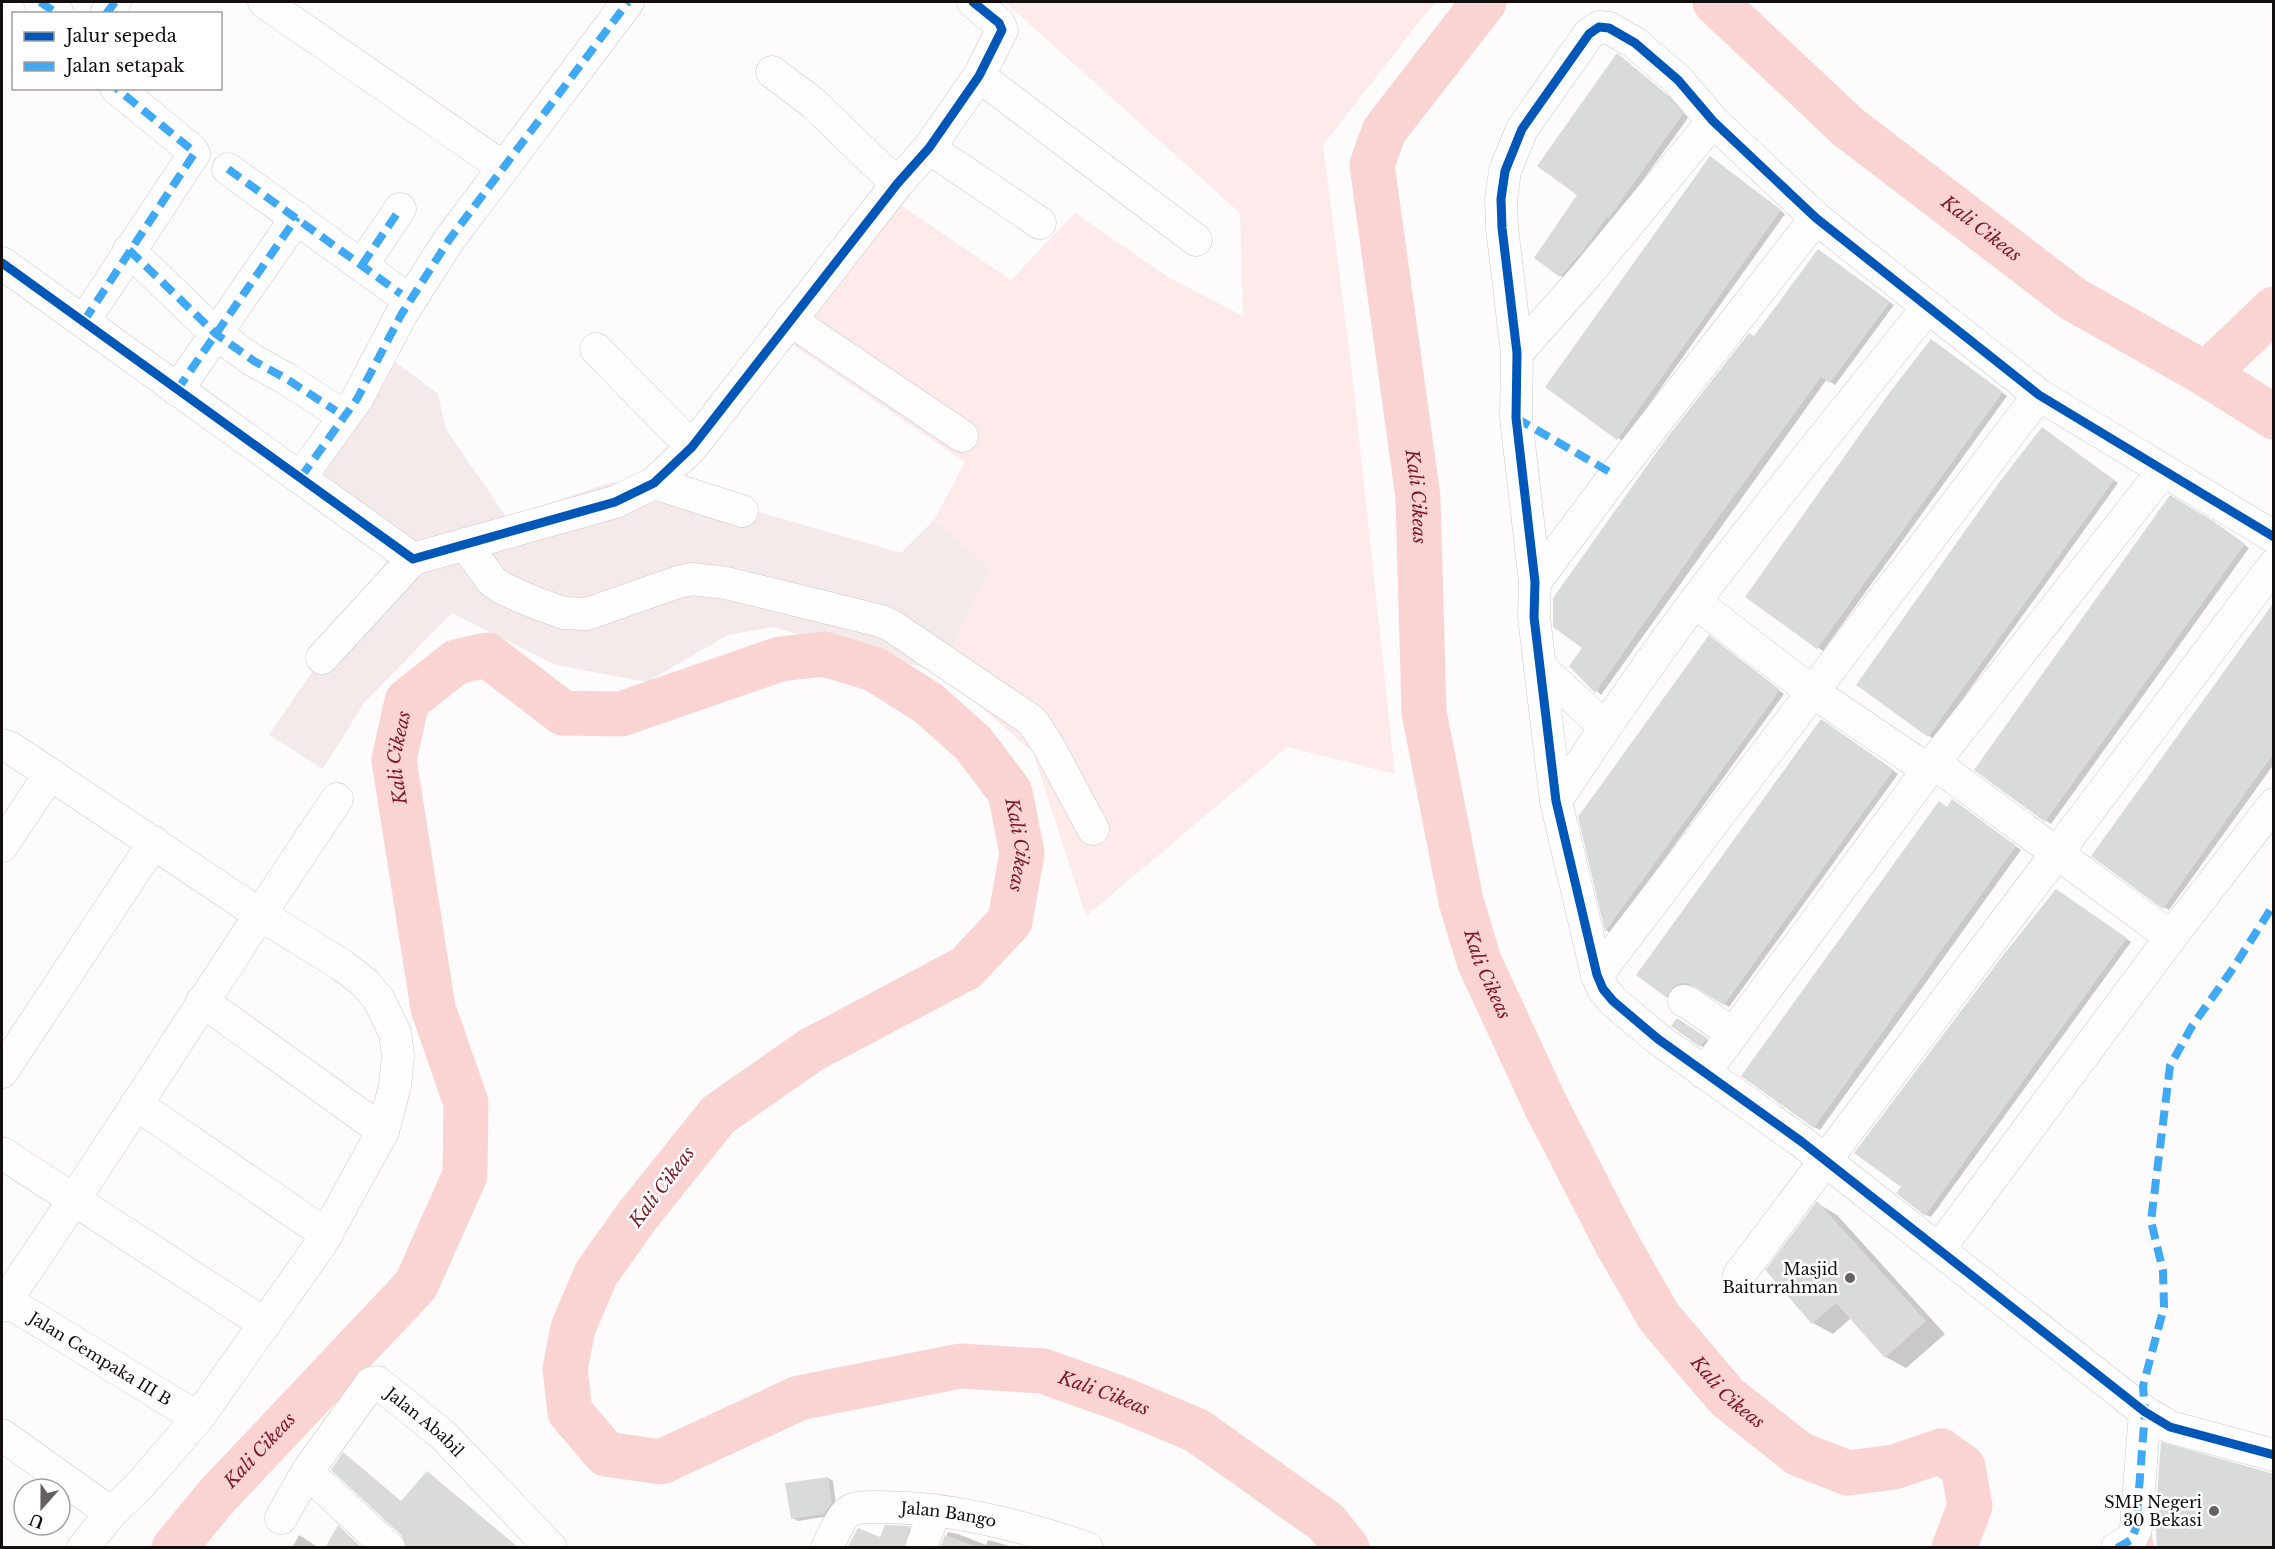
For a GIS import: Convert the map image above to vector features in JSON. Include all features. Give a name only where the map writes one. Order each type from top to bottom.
[{"type":"street","points":[[40,2],[55,12]]},
{"type":"street","points":[[264,2],[503,167]]},
{"type":"street","points":[[301,477],[357,399],[401,315],[449,240],[628,2]]},
{"type":"street","points":[[322,658],[413,559],[615,502],[654,483],[692,447],[897,184],[930,148],[979,76],[1002,30],[999,23],[973,2]]},
{"type":"street","points":[[2274,537],[2039,395],[1816,218],[1713,121],[1678,80],[1635,43],[1609,28],[1599,27],[1589,33],[1522,129],[1505,171],[1501,199],[1502,228],[1517,353],[1516,418],[1534,582],[1534,617],[1556,801],[1603,989],[1613,1001],[1704,1073],[1825,1160],[2145,1412],[2170,1427],[2274,1455]]},
{"type":"street","points":[[772,72],[812,102],[897,184]]},
{"type":"street","points":[[979,76],[1196,240]]},
{"type":"street","points":[[84,321],[194,154],[118,90]]},
{"type":"street","points":[[1517,353],[1587,274],[1713,121]]},
{"type":"street","points":[[930,148],[1040,223]]},
{"type":"street","points":[[228,169],[401,294]]},
{"type":"street","points":[[362,265],[400,209]]},
{"type":"street","points":[[177,390],[297,217]]},
{"type":"street","points":[[1534,582],[1816,218]]},
{"type":"street","points":[[129,250],[216,334],[254,361],[336,411]]},
{"type":"street","points":[[2,263],[413,559]]},
{"type":"street","points":[[1556,801],[1605,727],[1695,602],[1927,308]]},
{"type":"street","points":[[790,320],[962,436]]},
{"type":"street","points":[[596,349],[692,447]]},
{"type":"street","points":[[1598,975],[2039,395]]},
{"type":"street","points":[[1704,1073],[1928,770],[2163,471]]},
{"type":"street","points":[[654,483],[742,511]]},
{"type":"street","points":[[465,544],[492,581],[502,588],[564,613],[587,614],[692,579],[744,587],[887,623],[907,634],[1032,721],[1048,745],[1094,829]]},
{"type":"street","points":[[1739,1275],[2055,852],[2274,565]]},
{"type":"street","points":[[1695,602],[1813,692],[1928,770]]},
{"type":"street","points":[[1540,667],[1605,727]]},
{"type":"street","points":[[2,745],[11,748],[259,914],[342,965],[365,983],[379,1000],[395,1033],[399,1055],[396,1086],[383,1131],[327,1235],[198,1418],[141,1484],[111,1513],[83,1548]]},
{"type":"street","points":[[1928,770],[1938,766],[2170,937]]},
{"type":"street","points":[[2,846],[50,774]]},
{"type":"street","points":[[4,1303],[75,1200],[202,1001],[337,799]]},
{"type":"street","points":[[1939,1249],[2170,937],[2274,804]]},
{"type":"street","points":[[2,1072],[154,842]]},
{"type":"street","points":[[202,1001],[383,1131]]},
{"type":"street","points":[[1683,1001],[1732,1034]]},
{"type":"street","points":[[136,1104],[327,1235]]},
{"type":"street","points":[[2,1153],[265,1324]]},
{"type":"street","name":"Jalan Cempaka III B","points":[[4,1303],[198,1418]]},
{"type":"street","name":"Jalan Ababil","points":[[307,1472],[371,1383],[377,1382],[443,1435],[551,1548]]},
{"type":"street","points":[[2117,1548],[2131,1540],[2136,1528],[2145,1412]]},
{"type":"street","points":[[2,1435],[111,1513]]},
{"type":"street","points":[[281,1518],[307,1472],[381,1545]]},
{"type":"street","name":"Jalan Bango","points":[[827,1548],[847,1512],[859,1507],[912,1507],[935,1510],[1036,1540],[1087,1548]]},
{"type":"street","points":[[921,1548],[935,1510]]},
{"type":"shaded area","points":[[1005,2],[1437,2],[1323,145],[1351,364],[1395,774],[1287,747],[1086,916],[1033,752],[940,672],[990,569],[934,520],[965,462],[781,337],[893,200],[1011,280],[1075,213],[1168,277],[1243,316],[1240,213]]},
{"type":"shaded area","points":[[378,349],[438,394],[446,429],[507,518],[612,482],[697,494],[901,553],[934,520],[991,568],[940,672],[772,627],[728,635],[647,682],[556,665],[452,613],[364,703],[323,769],[269,735],[399,543],[292,467]]},
{"type":"building","points":[[1617,53],[1665,93],[1683,114],[1609,218],[1607,217],[1582,252],[1560,277],[1534,258],[1577,195],[1537,166]]},
{"type":"building","points":[[1710,156],[1781,210],[1617,440],[1545,387]]},
{"type":"building","points":[[1818,249],[1890,302],[1830,383],[1821,377],[1595,693],[1569,666],[1582,648],[1553,627],[1553,598],[1666,439],[1749,333],[1754,336]]},
{"type":"building","points":[[1931,339],[2003,392],[1817,649],[1745,597],[1890,392]]},
{"type":"building","points":[[2042,427],[2114,480],[1928,737],[1856,685],[2001,480]]},
{"type":"building","points":[[2170,495],[2245,544],[2045,822],[1974,770]]},
{"type":"building","points":[[2274,602],[2274,753],[2163,909],[2091,856]]},
{"type":"building","points":[[1709,635],[1780,690],[1605,932],[1578,817]]},
{"type":"building","points":[[1821,719],[1894,770],[1724,1005],[1690,984],[1681,983],[1673,987],[1667,998],[1636,975]]},
{"type":"building","points":[[1952,799],[2016,846],[1814,1128],[1741,1076],[1939,801],[1947,807]]},
{"type":"building","points":[[2056,889],[2127,938],[1925,1216],[1896,1193],[1901,1187],[1854,1153]]},
{"type":"building","points":[[1677,1018],[1707,1038],[1700,1047],[1671,1026]]},
{"type":"building","name":"Masjid Baiturrahman","points":[[1817,1201],[1926,1321],[1885,1358],[1836,1303],[1812,1324],[1765,1270]]},
{"type":"building","name":"SMP Negeri 30 Bekasi","points":[[2161,1442],[2274,1474],[2274,1548],[2157,1548],[2155,1520]]},
{"type":"building","points":[[343,1452],[401,1501],[427,1471],[519,1548],[406,1548],[401,1535],[331,1470]]},
{"type":"building","points":[[828,1477],[832,1503],[824,1514],[791,1519],[785,1483]]},
{"type":"building","points":[[338,1525],[360,1546],[359,1548],[325,1548]]},
{"type":"building","points":[[885,1525],[910,1526],[904,1548],[847,1548],[858,1528],[880,1537]]},
{"type":"building","points":[[945,1535],[974,1546],[974,1548],[940,1548]]},
{"type":"waterway","name":"Kali Cikeas","points":[[1484,2],[1384,131],[1372,165],[1418,497],[1424,712],[1461,901],[1479,961],[1546,1106],[1616,1242],[1659,1317],[1727,1397],[1799,1454],[1848,1473],[1894,1467],[1941,1451],[1963,1467],[1970,1506],[1954,1548]]},
{"type":"waterway","name":"Kali Cikeas","points":[[1715,2],[1848,127],[2073,299],[2206,374],[2274,417]]},
{"type":"waterway","points":[[2206,374],[2274,309]]},
{"type":"waterway","name":"Kali Cikeas","points":[[174,1548],[216,1497],[416,1285],[465,1175],[466,1103],[433,1008],[394,760],[407,701],[456,662],[487,655],[563,713],[621,714],[780,659],[824,654],[874,669],[928,703],[973,743],[1010,792],[1022,853],[1010,921],[966,968],[811,1050],[718,1115],[637,1216],[596,1274],[573,1328],[565,1369],[570,1412],[606,1454],[661,1462],[799,1398],[960,1366],[1043,1371],[1119,1398],[1196,1430],[1326,1522],[1347,1548]]},
{"type":"waterway","points":[[2147,1528],[2150,1548]]},
{"type":"marked path","points":[[40,2],[55,12]]},
{"type":"marked path","points":[[108,12],[115,2]]},
{"type":"marked path","points":[[301,477],[357,399],[401,315],[449,240],[628,2]]},
{"type":"marked path","points":[[84,321],[194,154],[118,90]]},
{"type":"marked path","points":[[228,169],[401,294]]},
{"type":"marked path","points":[[362,265],[400,209]]},
{"type":"marked path","points":[[177,390],[297,217]]},
{"type":"marked path","points":[[129,250],[216,334],[254,361],[336,411]]},
{"type":"marked path","points":[[1516,418],[1615,475]]},
{"type":"marked path","points":[[2117,1548],[2131,1540],[2136,1528],[2145,1412],[2143,1386],[2164,1307],[2163,1271],[2151,1221],[2170,1066],[2192,1026],[2234,967],[2274,904]]},
{"type":"cycle path","points":[[2,263],[413,559],[615,502],[654,483],[692,447],[897,184],[929,148],[979,76],[1002,30],[999,23],[973,2]]},
{"type":"cycle path","points":[[2274,537],[2039,395],[1816,218],[1713,121],[1678,80],[1635,43],[1609,28],[1599,27],[1589,34],[1522,129],[1505,171],[1501,199],[1502,228],[1517,353],[1516,418],[1535,582],[1534,617],[1556,801],[1597,975],[1603,989],[1613,1001],[1658,1039],[1802,1142],[2145,1412],[2170,1427],[2274,1455]]},
{"type":"place","name":"Masjid Baiturrahman","points":[[1850,1278]]},
{"type":"place","name":"SMP Negeri 30 Bekasi","points":[[2214,1511]]}]
